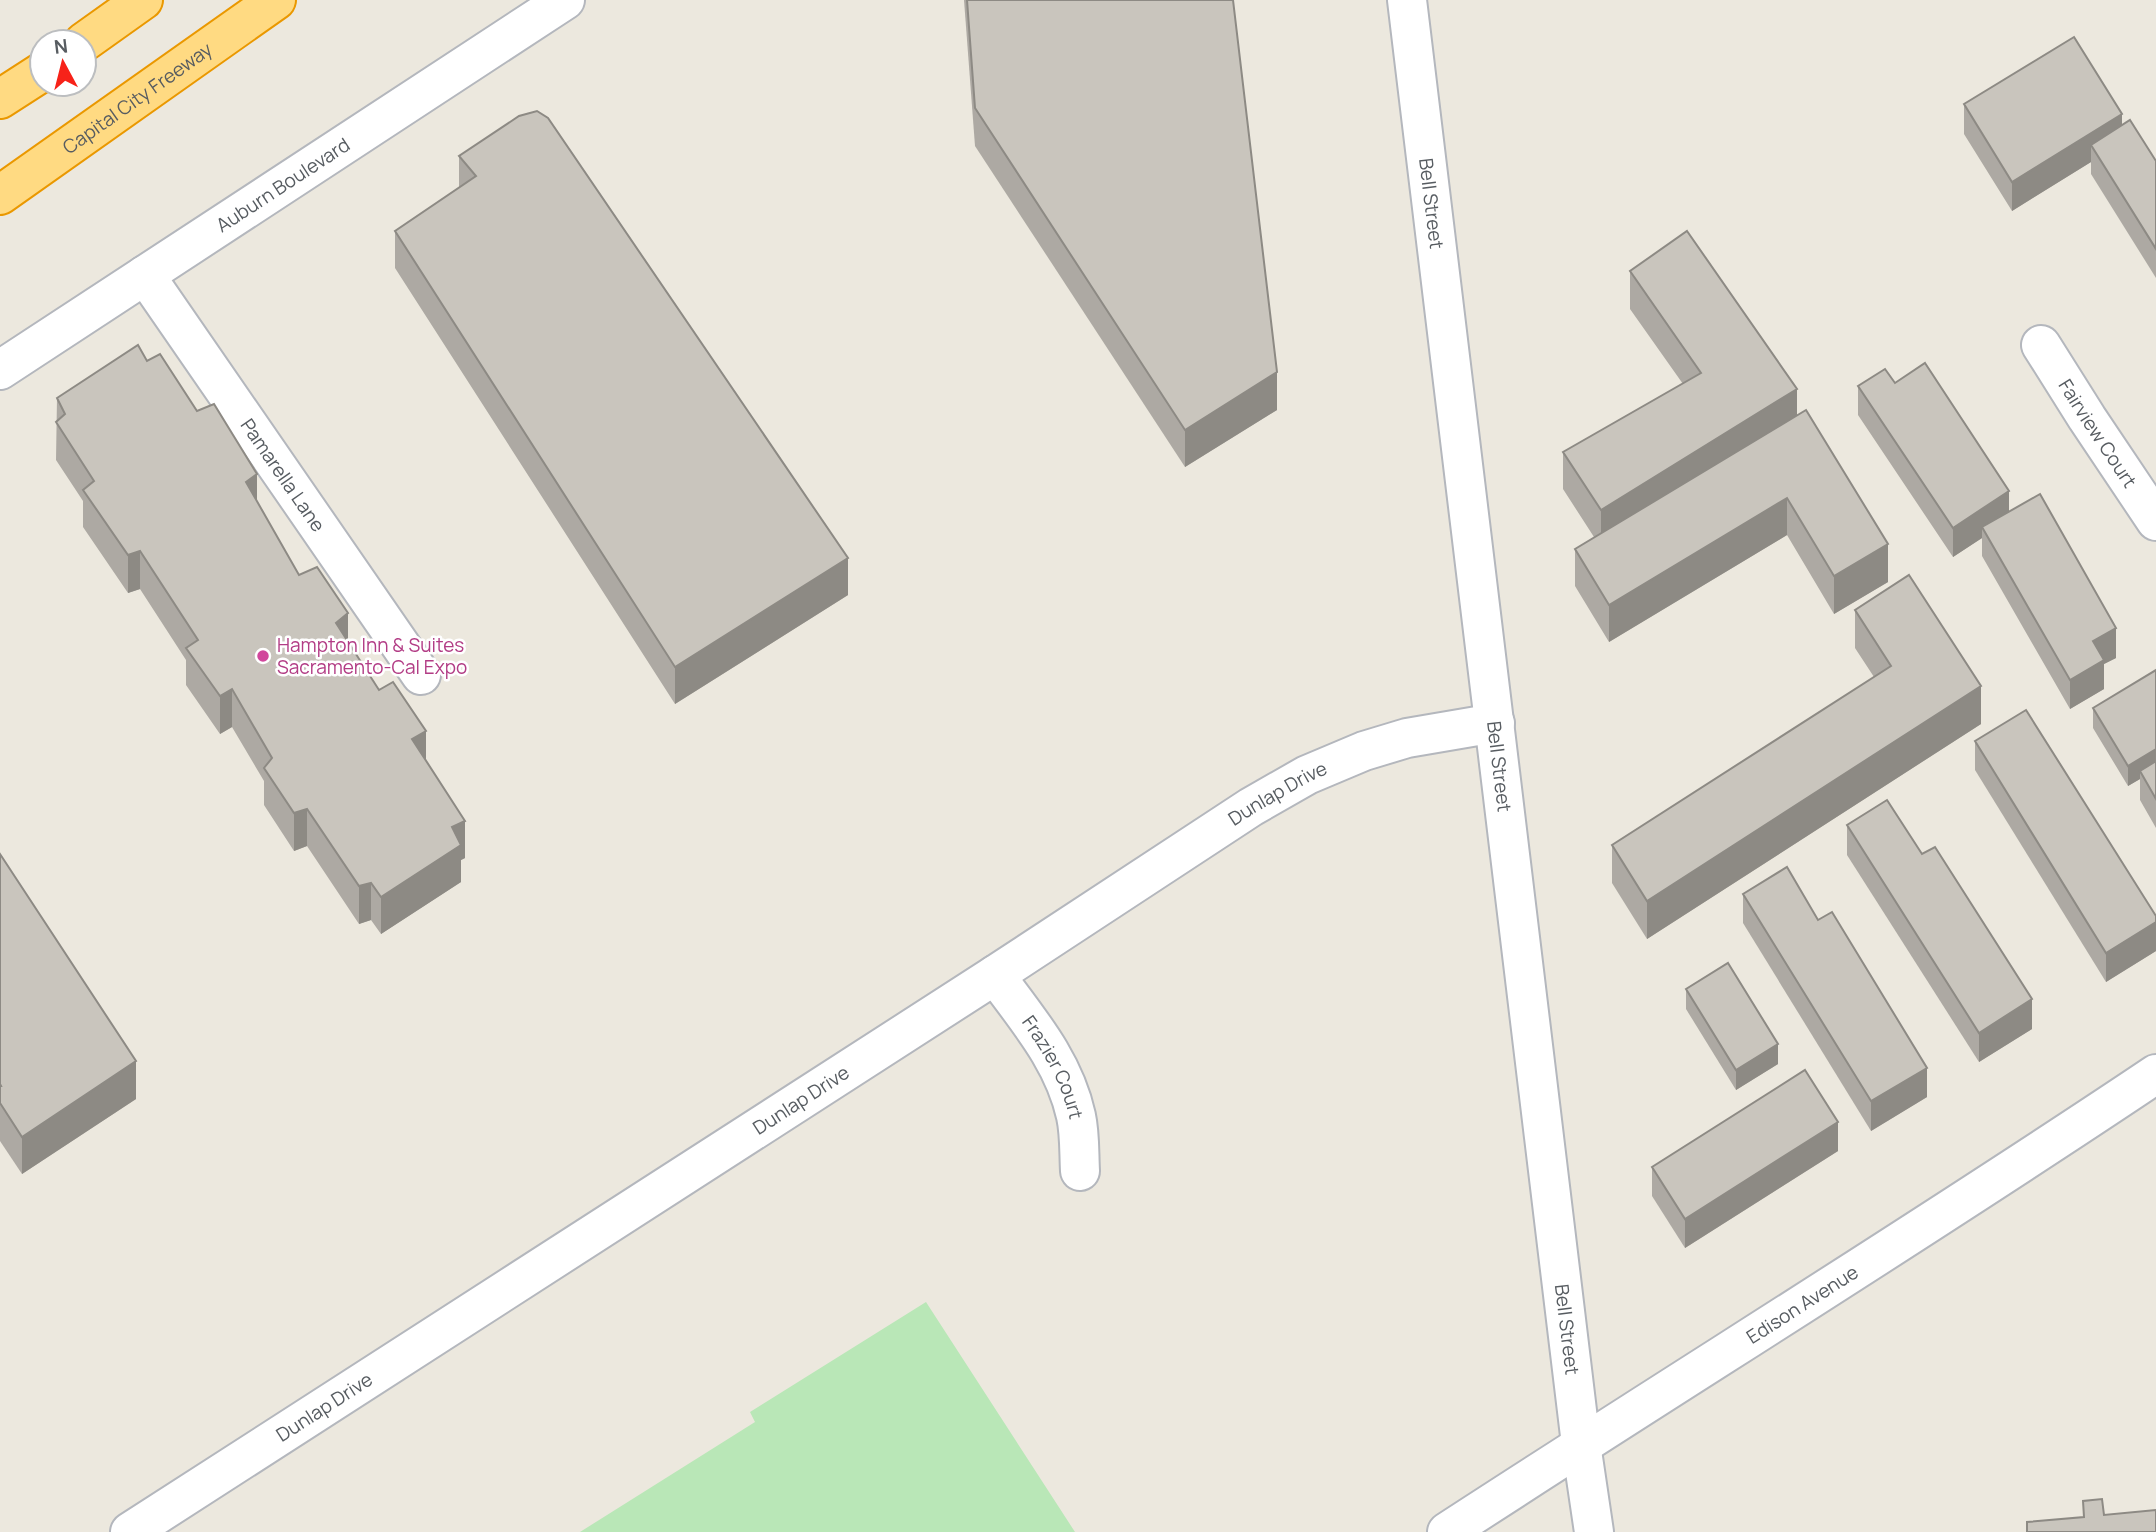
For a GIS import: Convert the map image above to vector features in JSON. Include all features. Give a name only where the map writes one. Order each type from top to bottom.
[{"type":"highway","points":[[98,32],[143,0]]},
{"type":"highway","name":"Capital City Freeway","points":[[0,195],[276,0]]},
{"type":"highway","points":[[0,99],[28,81]]},
{"type":"street","name":"Auburn Boulevard","points":[[0,370],[565,0]]},
{"type":"street","name":"Bell Street","points":[[1406,0],[1581,1444],[1594,1532]]},
{"type":"street","name":"Pamarella Lane","points":[[145,275],[421,675]]},
{"type":"street","name":"Fairview Court","points":[[2041,345],[2156,521]]},
{"type":"street","name":"Dunlap Drive","points":[[130,1532],[1251,807],[1307,775],[1364,751],[1407,738],[1495,723]]},
{"type":"street","name":"Frazier Court","points":[[995,975],[1048,1047],[1066,1081],[1077,1119],[1080,1171]]},
{"type":"street","name":"Edison Avenue","points":[[1447,1532],[1581,1444],[2151,1089]]},
{"type":"green space","points":[[926,1302],[1075,1532],[580,1532],[755,1422],[750,1412]]},
{"type":"building","points":[[967,0],[1233,0],[1277,372],[1185,430],[975,108]]},
{"type":"building","points":[[2074,37],[2122,114],[2012,182],[1964,104]]},
{"type":"building","points":[[537,111],[548,118],[848,558],[675,667],[395,231],[476,176],[459,156],[519,116]]},
{"type":"building","points":[[2130,120],[2156,161],[2156,249],[2091,145]]},
{"type":"building","points":[[1687,231],[1797,389],[1601,510],[1563,452],[1701,373],[1630,271]]},
{"type":"building","name":"Hampton Inn & Suites Sacramento-Cal Expo","points":[[138,345],[147,361],[160,354],[197,411],[214,404],[257,474],[246,482],[299,575],[317,567],[348,613],[336,623],[379,690],[393,682],[426,731],[412,739],[465,821],[452,827],[461,845],[381,897],[371,883],[359,886],[307,809],[294,813],[264,768],[272,758],[232,689],[220,696],[186,648],[198,640],[140,551],[128,555],[83,490],[94,481],[56,422],[65,414],[57,398]]},
{"type":"building","points":[[1925,363],[2009,491],[1953,528],[1858,386],[1885,369],[1895,383]]},
{"type":"building","points":[[1806,410],[1888,544],[1834,576],[1787,498],[1609,605],[1575,549]]},
{"type":"building","points":[[2040,494],[2116,628],[2093,641],[2104,660],[2070,680],[1982,527]]},
{"type":"building","points":[[1909,575],[1981,686],[1647,901],[1612,845],[1891,666],[1855,610]]},
{"type":"building","points":[[2156,670],[2156,749],[2128,766],[2093,708]]},
{"type":"building","points":[[2026,710],[2156,916],[2156,922],[2106,953],[1975,741]]},
{"type":"building","points":[[2156,761],[2156,799],[2140,771]]},
{"type":"building","points":[[1887,800],[1922,854],[1935,847],[2032,999],[1979,1033],[1847,825]]},
{"type":"building","points":[[0,854],[136,1061],[22,1137],[0,1103]]},
{"type":"building","points":[[1787,867],[1818,920],[1832,912],[1927,1068],[1871,1101],[1743,894]]},
{"type":"building","points":[[1728,963],[1778,1044],[1736,1070],[1686,989]]},
{"type":"building","points":[[1805,1070],[1838,1122],[1685,1219],[1652,1167]]},
{"type":"building","points":[[2102,1499],[2104,1515],[2156,1510],[2156,1532],[2027,1532],[2027,1522],[2084,1517],[2083,1501]]},
{"type":"place","name":"Hampton Inn & Suites Sacramento-Cal Expo","points":[[263,656]]}]
